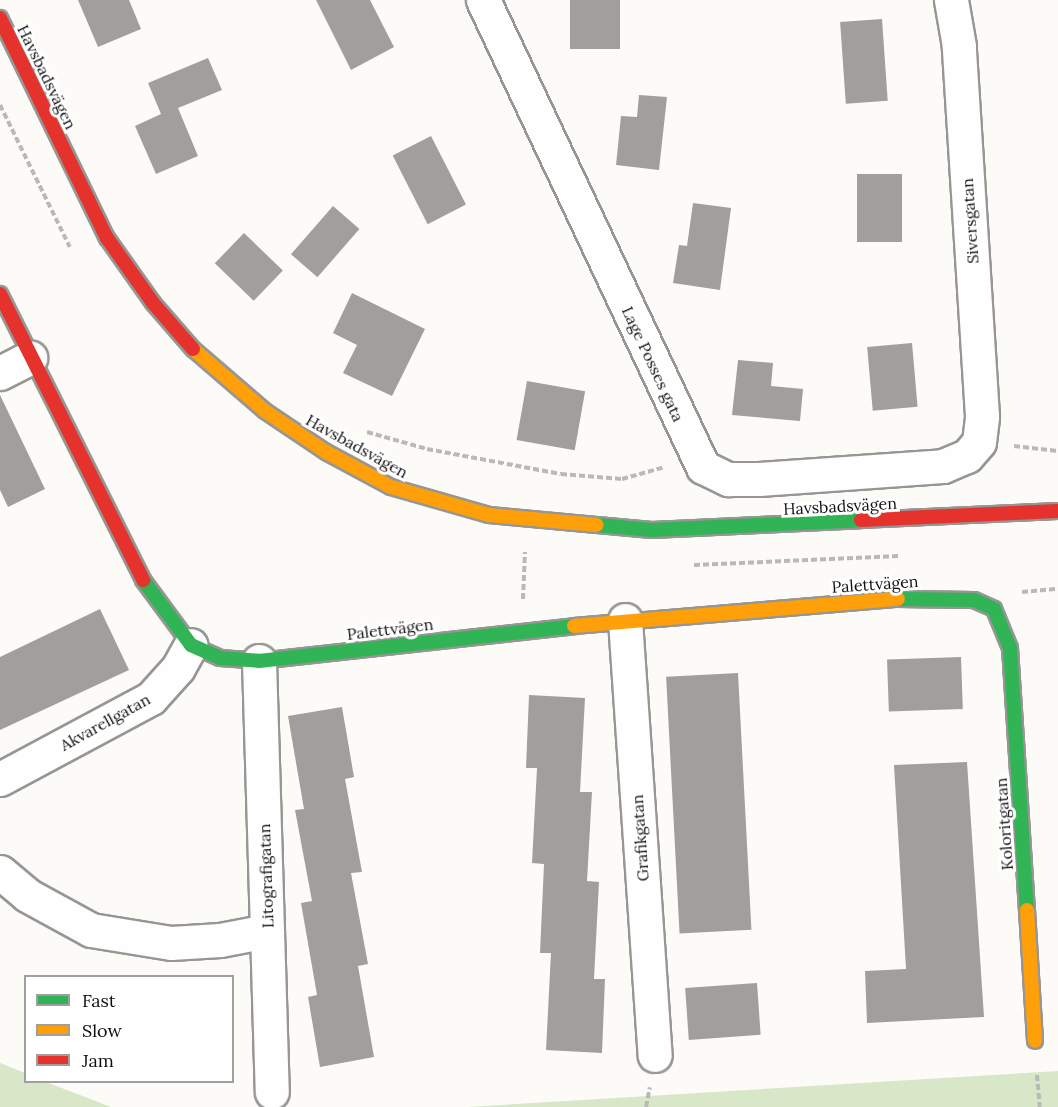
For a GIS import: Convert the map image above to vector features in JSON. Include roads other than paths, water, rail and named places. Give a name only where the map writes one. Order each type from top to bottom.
[{"type":"street","name":"Lage Posses gata","points":[[483,0],[703,467],[728,479],[759,479],[943,466],[967,456],[979,442]]},
{"type":"street","name":"Siversgatan","points":[[951,0],[959,46],[982,416],[979,442]]},
{"type":"street","name":"Havsbadsvägen","points":[[0,18],[107,238],[153,303],[201,358],[265,411],[326,452],[391,487],[489,515],[652,530],[1058,512]]},
{"type":"street","name":"Palettvägen","points":[[0,294],[30,358],[151,595],[191,645],[220,658],[259,661],[625,620],[922,597],[974,600],[994,609]]},
{"type":"street","points":[[0,373],[30,358]]},
{"type":"street","name":"Koloritgatan","points":[[994,609],[1010,648],[1035,1041]]},
{"type":"street","name":"Grafikgatan","points":[[625,620],[655,1056]]},
{"type":"street","name":"Akvarellgatan","points":[[0,779],[151,698],[178,668],[191,645]]},
{"type":"street","name":"Litografigatan","points":[[259,661],[272,1092]]},
{"type":"street","points":[[0,872],[27,895],[91,930],[171,943],[220,940],[267,931]]}]
